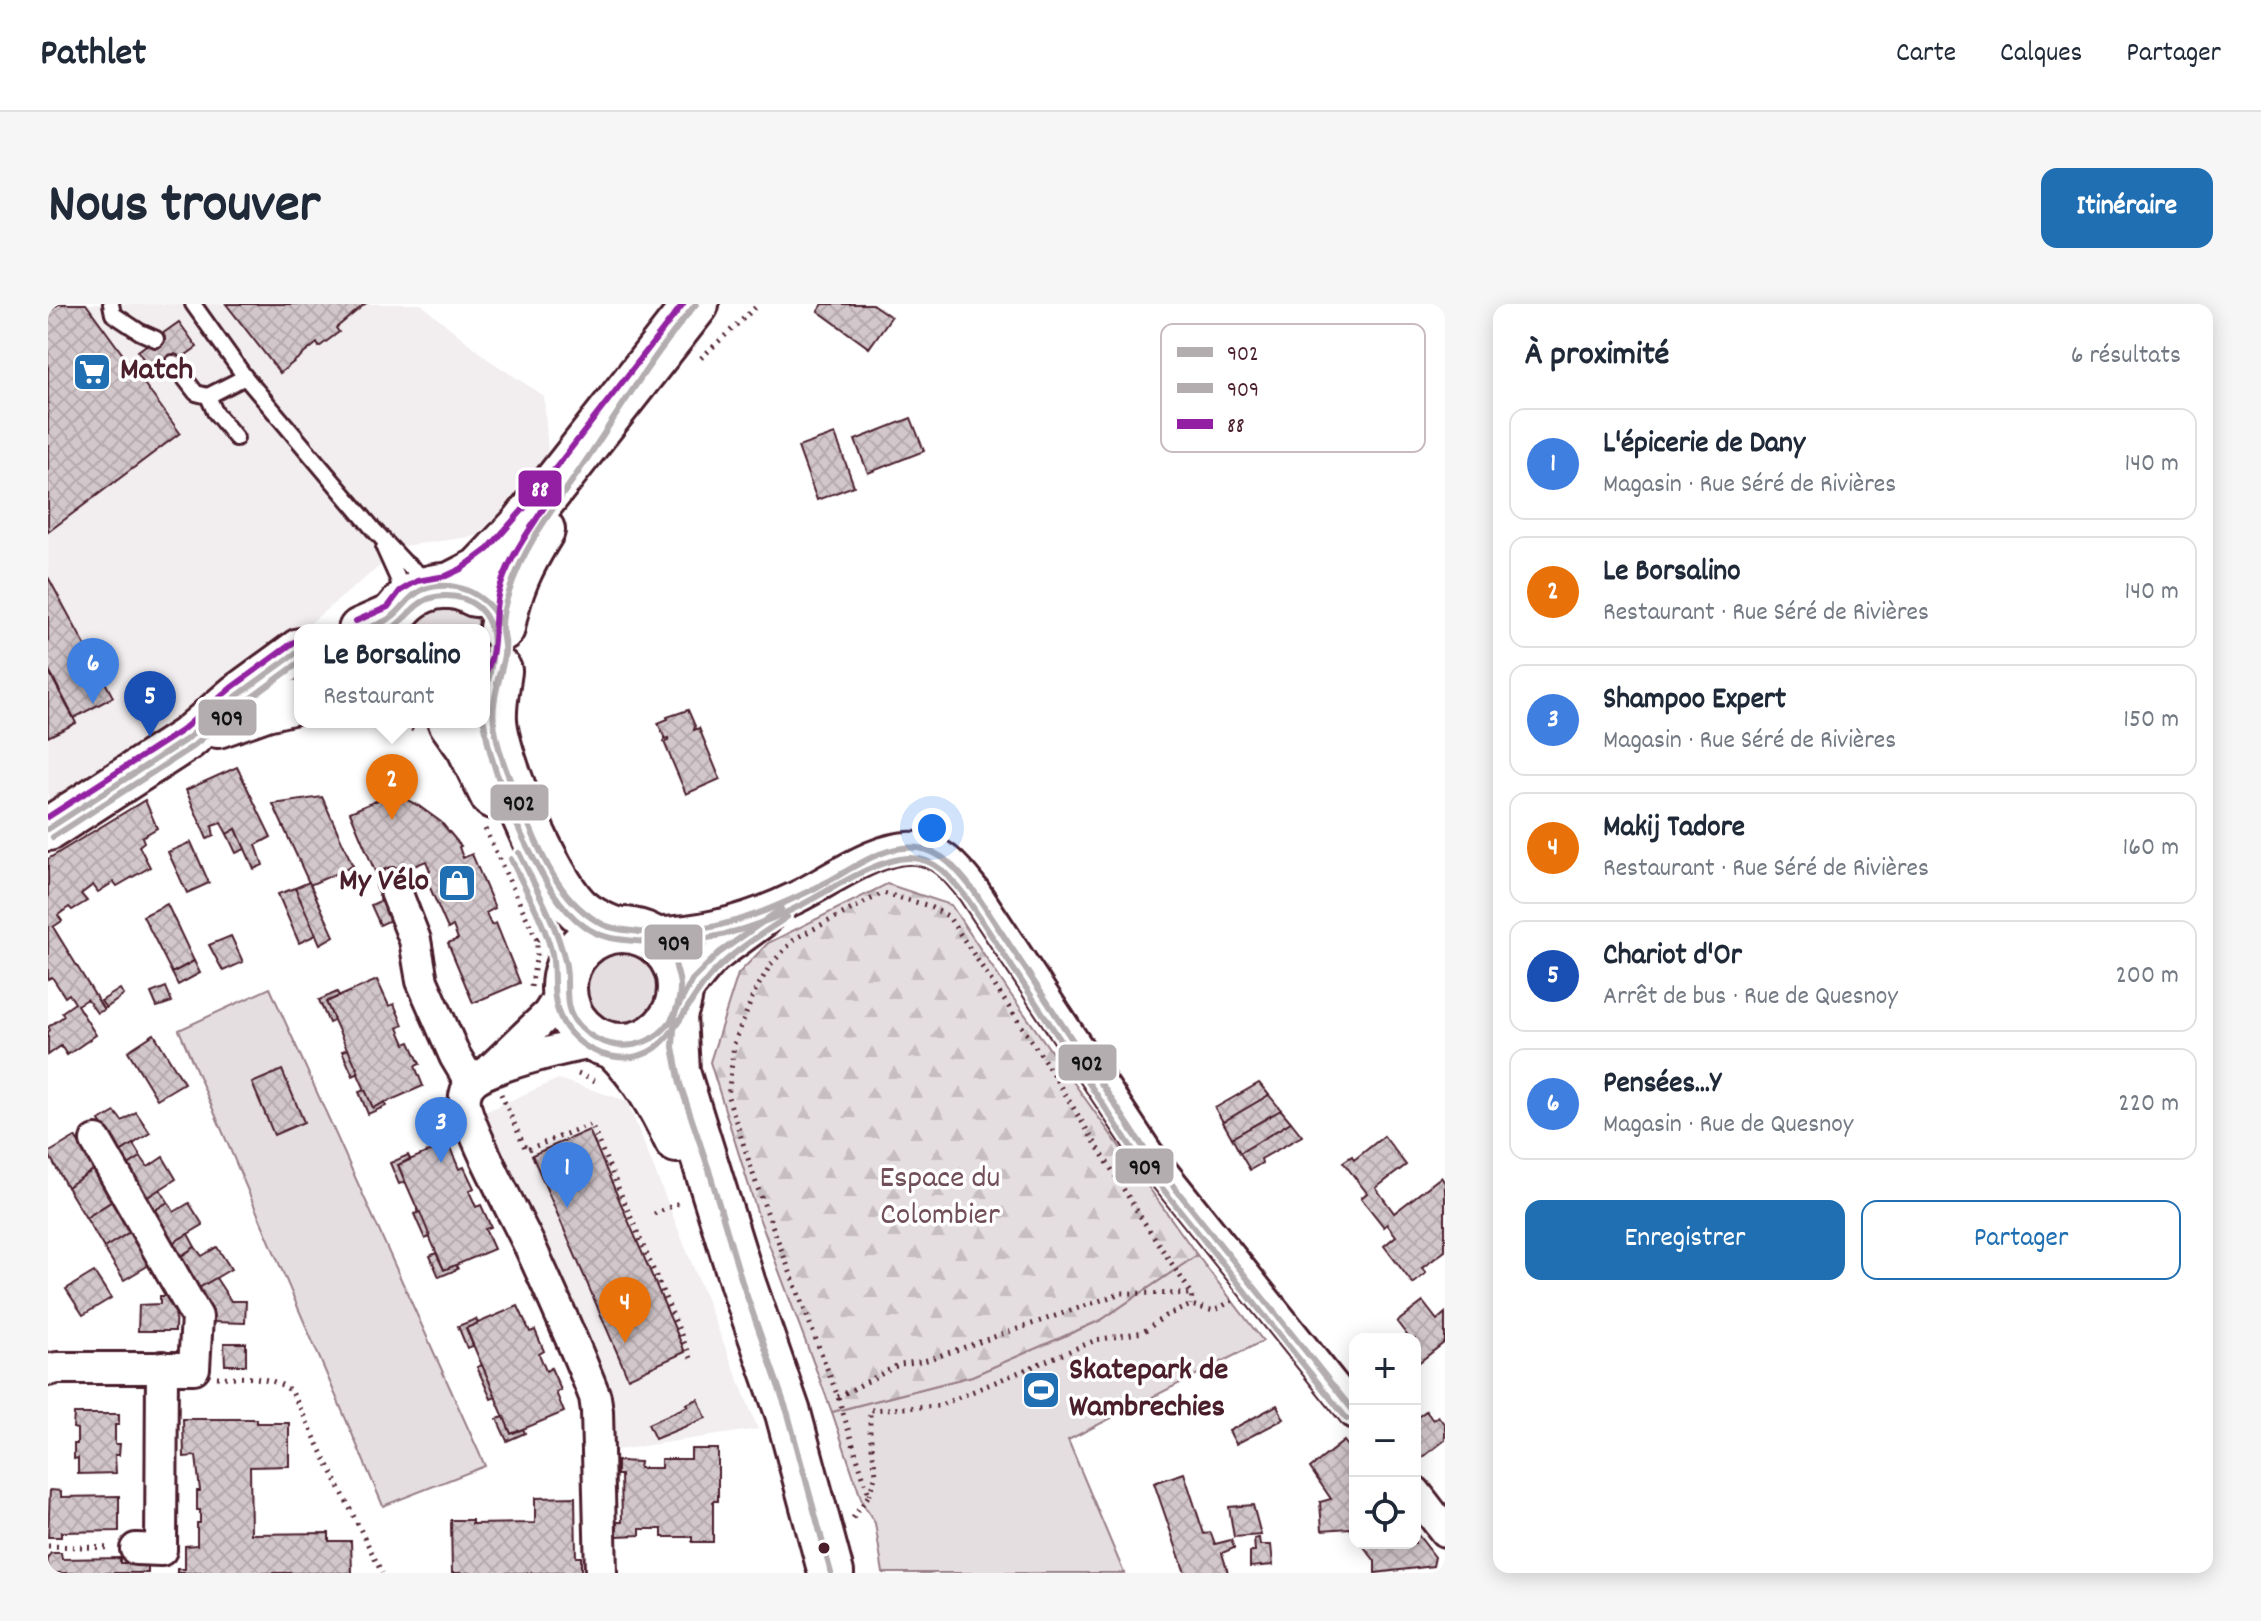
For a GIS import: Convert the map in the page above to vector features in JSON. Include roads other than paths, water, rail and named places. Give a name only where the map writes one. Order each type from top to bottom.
[{"type":"main road","points":[[385,620],[418,592],[444,586],[480,570],[510,540],[696,304]]},
{"type":"main road","points":[[502,628],[509,592],[519,568],[650,364]]},
{"type":"main road","points":[[444,586],[464,588],[482,598],[496,614],[502,628],[505,650],[492,681],[495,727],[505,765],[531,828],[573,903],[591,918],[660,943],[673,959],[680,979],[677,1072],[804,1466],[831,1573]]},
{"type":"main road","points":[[455,728],[478,763],[557,936],[553,987],[577,1025],[606,1057],[637,1070],[657,1099],[743,1284]]},
{"type":"main road","points":[[553,987],[583,945],[598,935],[628,932]]},
{"type":"main road","points":[[606,1057],[649,1040],[665,1028],[677,1007]]},
{"type":"main road","points":[[804,1466],[837,1524],[851,1573]]},
{"type":"street","points":[[48,829],[187,739],[237,696],[294,654]]},
{"type":"street","points":[[187,739],[242,717],[294,703]]},
{"type":"street","points":[[628,932],[679,934],[710,929],[794,899],[872,858],[902,848],[918,848],[945,859],[974,891],[1147,1153],[1349,1405]]},
{"type":"street","points":[[393,884],[414,936],[422,981],[455,1056],[479,1078]]},
{"type":"street","points":[[677,1007],[714,958],[794,899]]},
{"type":"street","points":[[553,987],[548,1014],[479,1078],[464,1097],[470,1122],[532,1251],[595,1397],[601,1573]]},
{"type":"street","points":[[479,1078],[578,1045],[606,1057]]},
{"type":"street","points":[[48,1370],[194,1368],[197,1317],[96,1141]]},
{"type":"street","points":[[136,1549],[161,1550],[162,1367]]},
{"type":"street","points":[[1421,1500],[1445,1531]]},
{"type":"lane","points":[[111,304],[113,314],[156,339]]},
{"type":"lane","points":[[193,304],[245,377],[374,530],[415,572],[444,586]]},
{"type":"lane","points":[[173,363],[196,393],[208,396],[245,377]]},
{"type":"lane","points":[[208,396],[215,412],[236,438]]},
{"type":"lane","points":[[374,530],[398,579],[385,620]]},
{"type":"place","name":"Match","points":[[92,372]]},
{"type":"place","name":"Pensées...Y","points":[[93,704]]},
{"type":"place","name":"Chariot d'Or","points":[[150,737]]},
{"type":"place","name":"Le Borsalino","points":[[392,820]]},
{"type":"place","name":"My Vélo","points":[[457,883]]},
{"type":"place","name":"Shampoo Expert","points":[[441,1163]]},
{"type":"place","name":"L'épicerie de Dany","points":[[567,1208]]},
{"type":"place","name":"Makij Tadore","points":[[625,1343]]},
{"type":"place","name":"Skatepark de Wambrechies","points":[[1041,1390]]},
{"type":"park label","name":"Espace du Colombier","points":[[940,1198]]}]
